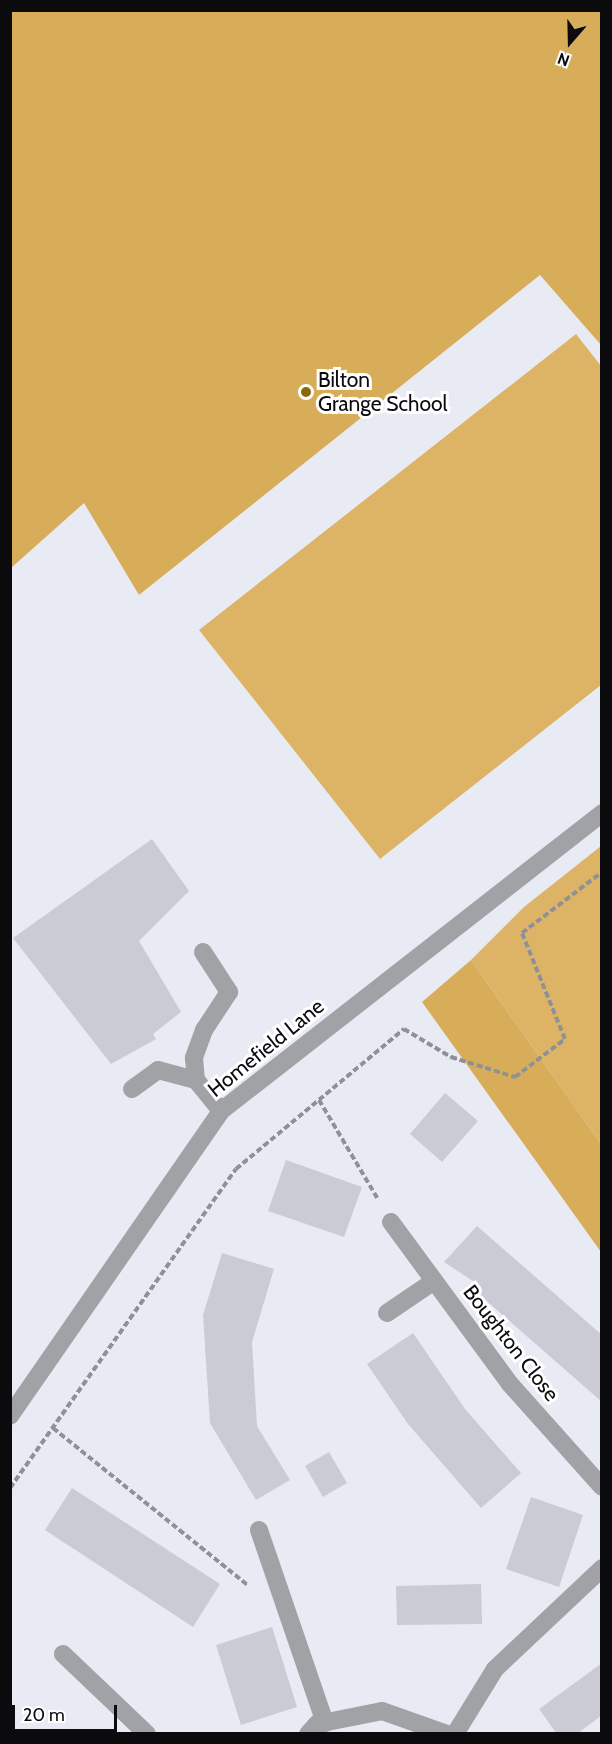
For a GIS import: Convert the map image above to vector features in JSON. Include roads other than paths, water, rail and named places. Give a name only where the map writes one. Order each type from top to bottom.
[{"type":"street","name":"Homefield Lane","points":[[10,1416],[221,1111],[602,813]]},
{"type":"street","points":[[204,952],[229,992],[204,1030],[194,1058],[196,1080],[221,1111]]},
{"type":"street","points":[[132,1089],[158,1070],[196,1080]]},
{"type":"street","name":"Boughton Close","points":[[391,1222],[510,1384],[602,1487]]},
{"type":"street","points":[[387,1313],[434,1281]]},
{"type":"street","points":[[259,1530],[325,1723]]},
{"type":"street","points":[[454,1734],[495,1669],[602,1568]]},
{"type":"street","points":[[63,1654],[147,1734]]},
{"type":"street","points":[[308,1734],[325,1723],[381,1711],[447,1734]]},
{"type":"place","name":"Bilton Grange School","points":[[306,392]]}]
